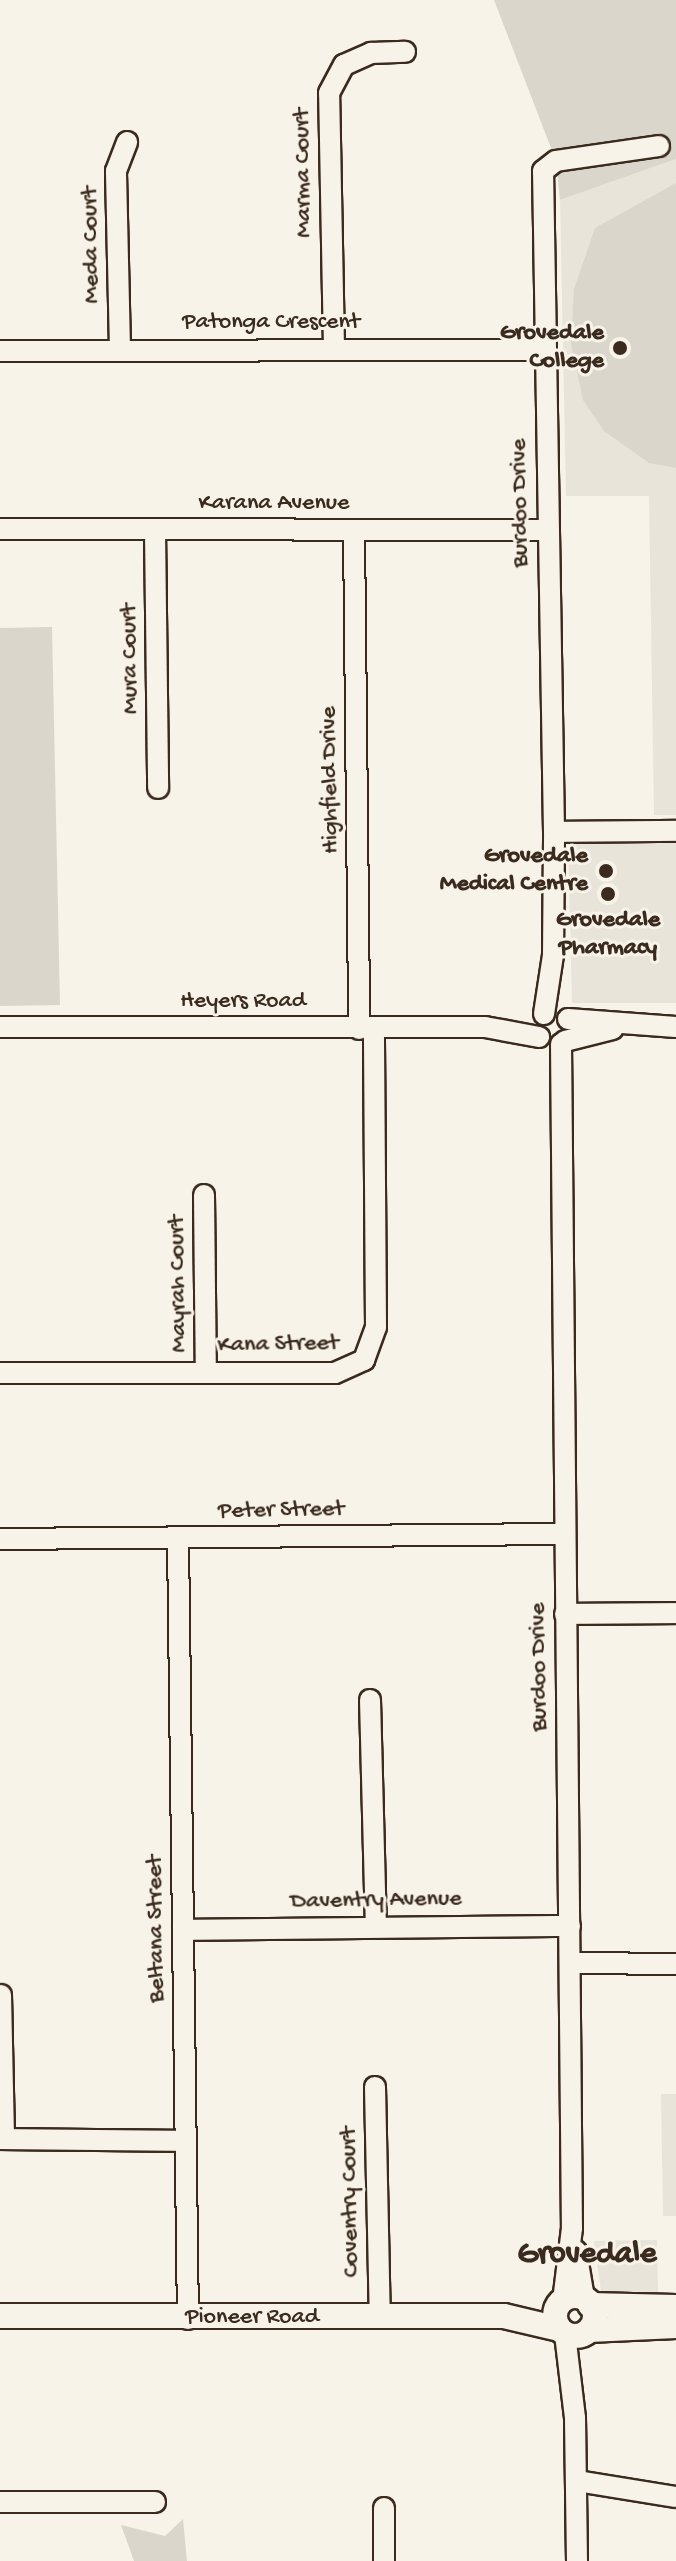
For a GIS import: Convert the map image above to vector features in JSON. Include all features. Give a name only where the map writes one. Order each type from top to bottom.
[{"type":"main road","name":"Pioneer Road","points":[[0,2316],[188,2319],[504,2316],[575,2302],[676,2307]]},
{"type":"main road","points":[[574,2332],[575,2302]]},
{"type":"main road","points":[[574,2332],[575,2302]]},
{"type":"main road","name":"Pioneer Road","points":[[504,2316],[574,2332],[676,2326]]},
{"type":"street","name":"Marma Court","points":[[334,348],[329,93],[344,65],[371,53],[405,52]]},
{"type":"street","name":"Meda Court","points":[[120,349],[116,171],[127,142]]},
{"type":"street","name":"Burdoo Drive","points":[[575,2302],[553,1029],[554,832],[543,350],[543,171],[556,161],[659,146]]},
{"type":"street","name":"Patonga Crescent","points":[[0,351],[543,350]]},
{"type":"street","name":"Karana Avenue","points":[[0,529],[547,530]]},
{"type":"street","name":"Mura Court","points":[[155,530],[158,788]]},
{"type":"street","name":"Highfield Drive","points":[[354,530],[367,1029]]},
{"type":"street","points":[[554,832],[676,831]]},
{"type":"street","name":"Heyers Road","points":[[0,1027],[676,1027]]},
{"type":"street","name":"Kana Street","points":[[0,1373],[335,1373],[364,1360],[372,1345],[367,1029]]},
{"type":"street","name":"Mayrah Court","points":[[204,1195],[206,1373]]},
{"type":"street","name":"Peter Street","points":[[0,1539],[563,1534]]},
{"type":"street","name":"Beltana Street","points":[[178,1538],[188,2319]]},
{"type":"street","points":[[565,1614],[676,1613]]},
{"type":"street","points":[[370,1700],[376,1926]]},
{"type":"street","name":"Daventry Avenue","points":[[183,1930],[570,1926]]},
{"type":"street","points":[[570,1963],[676,1964]]},
{"type":"street","points":[[1,1995],[2,2139],[185,2141]]},
{"type":"street","name":"Coventry Court","points":[[375,2087],[380,2317]]},
{"type":"street","points":[[574,2332],[577,2561]]},
{"type":"street","points":[[577,2481],[676,2497]]},
{"type":"street","points":[[0,2502],[155,2502]]},
{"type":"street","points":[[384,2508],[384,2561]]},
{"type":"shaded area","points":[[494,0],[676,0],[676,159],[560,200],[556,161]]},
{"type":"shaded area","name":"Grovedale College","points":[[676,159],[676,815],[654,815],[649,496],[566,496],[560,200]]},
{"type":"shaded area","points":[[676,183],[676,468],[649,463],[604,431],[583,400],[571,344],[574,289],[595,228]]},
{"type":"shaded area","points":[[52,627],[60,1005],[0,1006],[0,628]]},
{"type":"shaded area","points":[[676,839],[676,1003],[572,1003],[568,840]]},
{"type":"shaded area","points":[[661,2094],[676,2094],[676,2216],[663,2216]]},
{"type":"shaded area","points":[[657,2240],[658,2292],[601,2291],[594,2241]]},
{"type":"shaded area","points":[[183,2519],[187,2561],[134,2561],[121,2525],[165,2536]]},
{"type":"place","name":"Grovedale College","points":[[620,348]]},
{"type":"place","name":"Grovedale Medical Centre","points":[[606,871]]},
{"type":"place","name":"Grovedale Pharmacy","points":[[608,894]]},
{"type":"district","name":"Grovedale","points":[[587,2255]]}]
